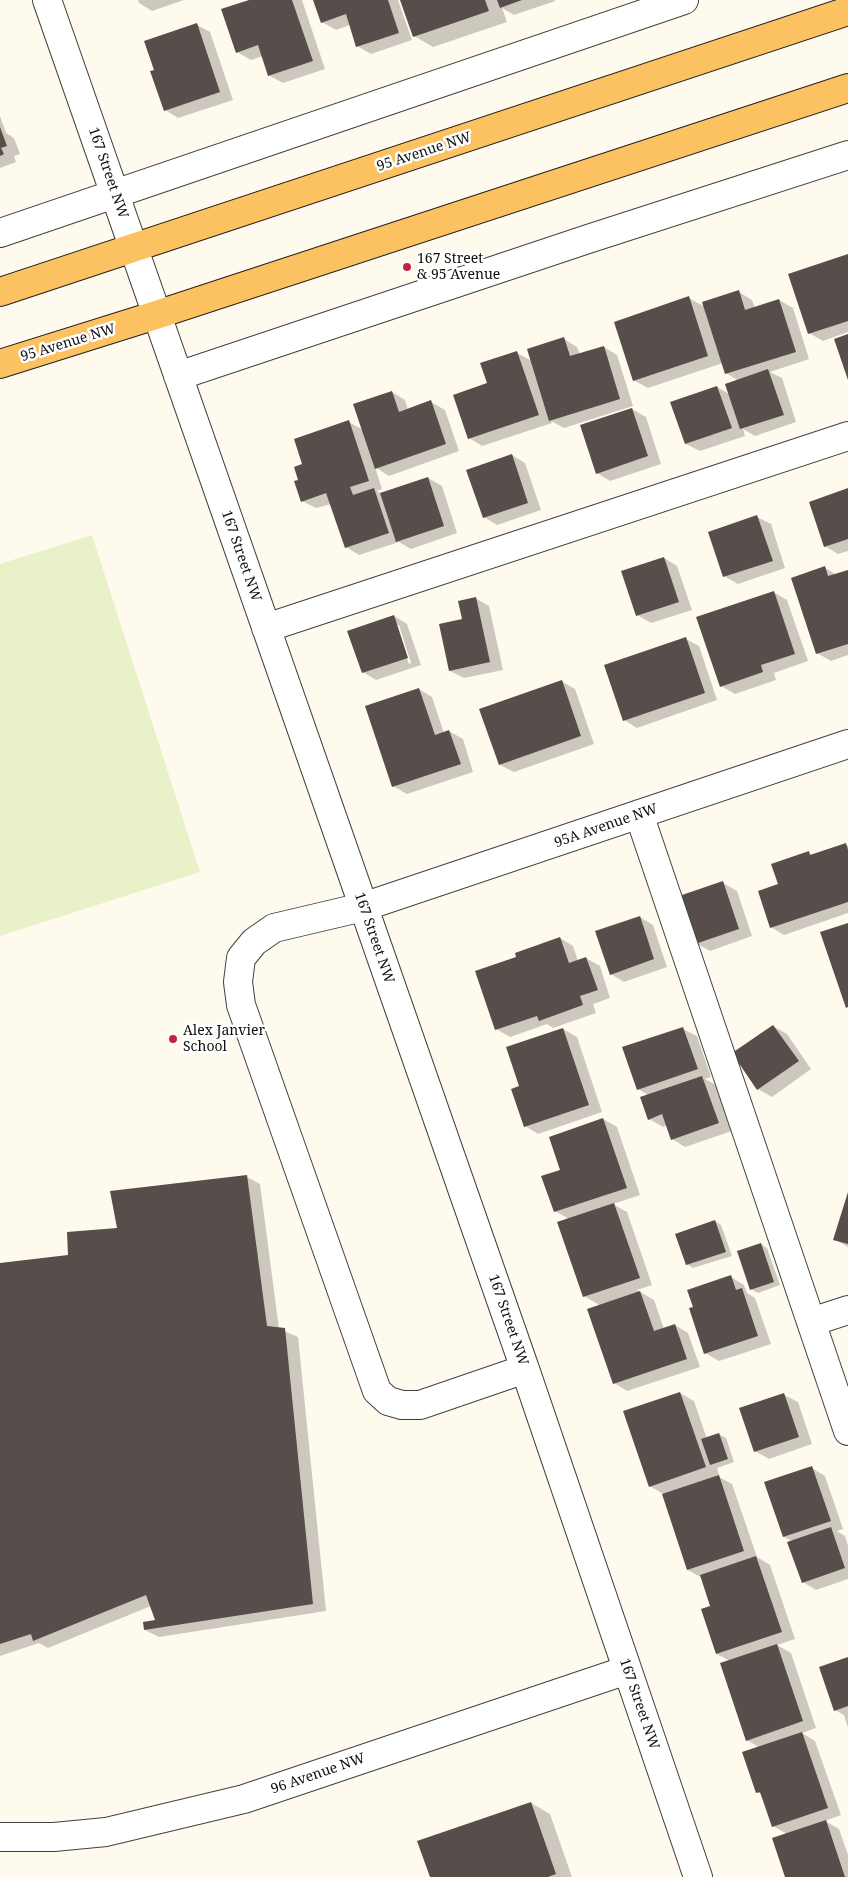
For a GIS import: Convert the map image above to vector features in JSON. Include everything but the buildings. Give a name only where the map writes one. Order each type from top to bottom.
[{"type":"main road","name":"95 Avenue NW","points":[[0,292],[848,11]]},
{"type":"main road","name":"95 Avenue NW","points":[[0,364],[156,315],[848,88]]},
{"type":"street","name":"167 Street NW","points":[[48,0],[156,315],[525,1369],[698,1877]]},
{"type":"street","points":[[0,233],[684,0]]},
{"type":"street","points":[[178,376],[588,239],[848,155]]},
{"type":"street","points":[[266,628],[848,436]]},
{"type":"street","name":"95A Avenue NW","points":[[525,1369],[420,1405],[402,1405],[388,1401],[377,1390],[241,1005],[238,982],[241,958],[254,942],[274,928],[363,908],[848,744]]},
{"type":"street","points":[[639,814],[848,1431]]},
{"type":"street","points":[[811,1322],[848,1310]]},
{"type":"street","name":"96 Avenue NW","points":[[0,1838],[54,1837],[106,1832],[244,1799],[627,1670]]},
{"type":"green space","points":[[92,535],[200,872],[0,936],[0,564]]},
{"type":"place","name":"167 Street & 95 Avenue","points":[[407,267]]},
{"type":"place","name":"Alex Janvier School","points":[[173,1039]]}]
